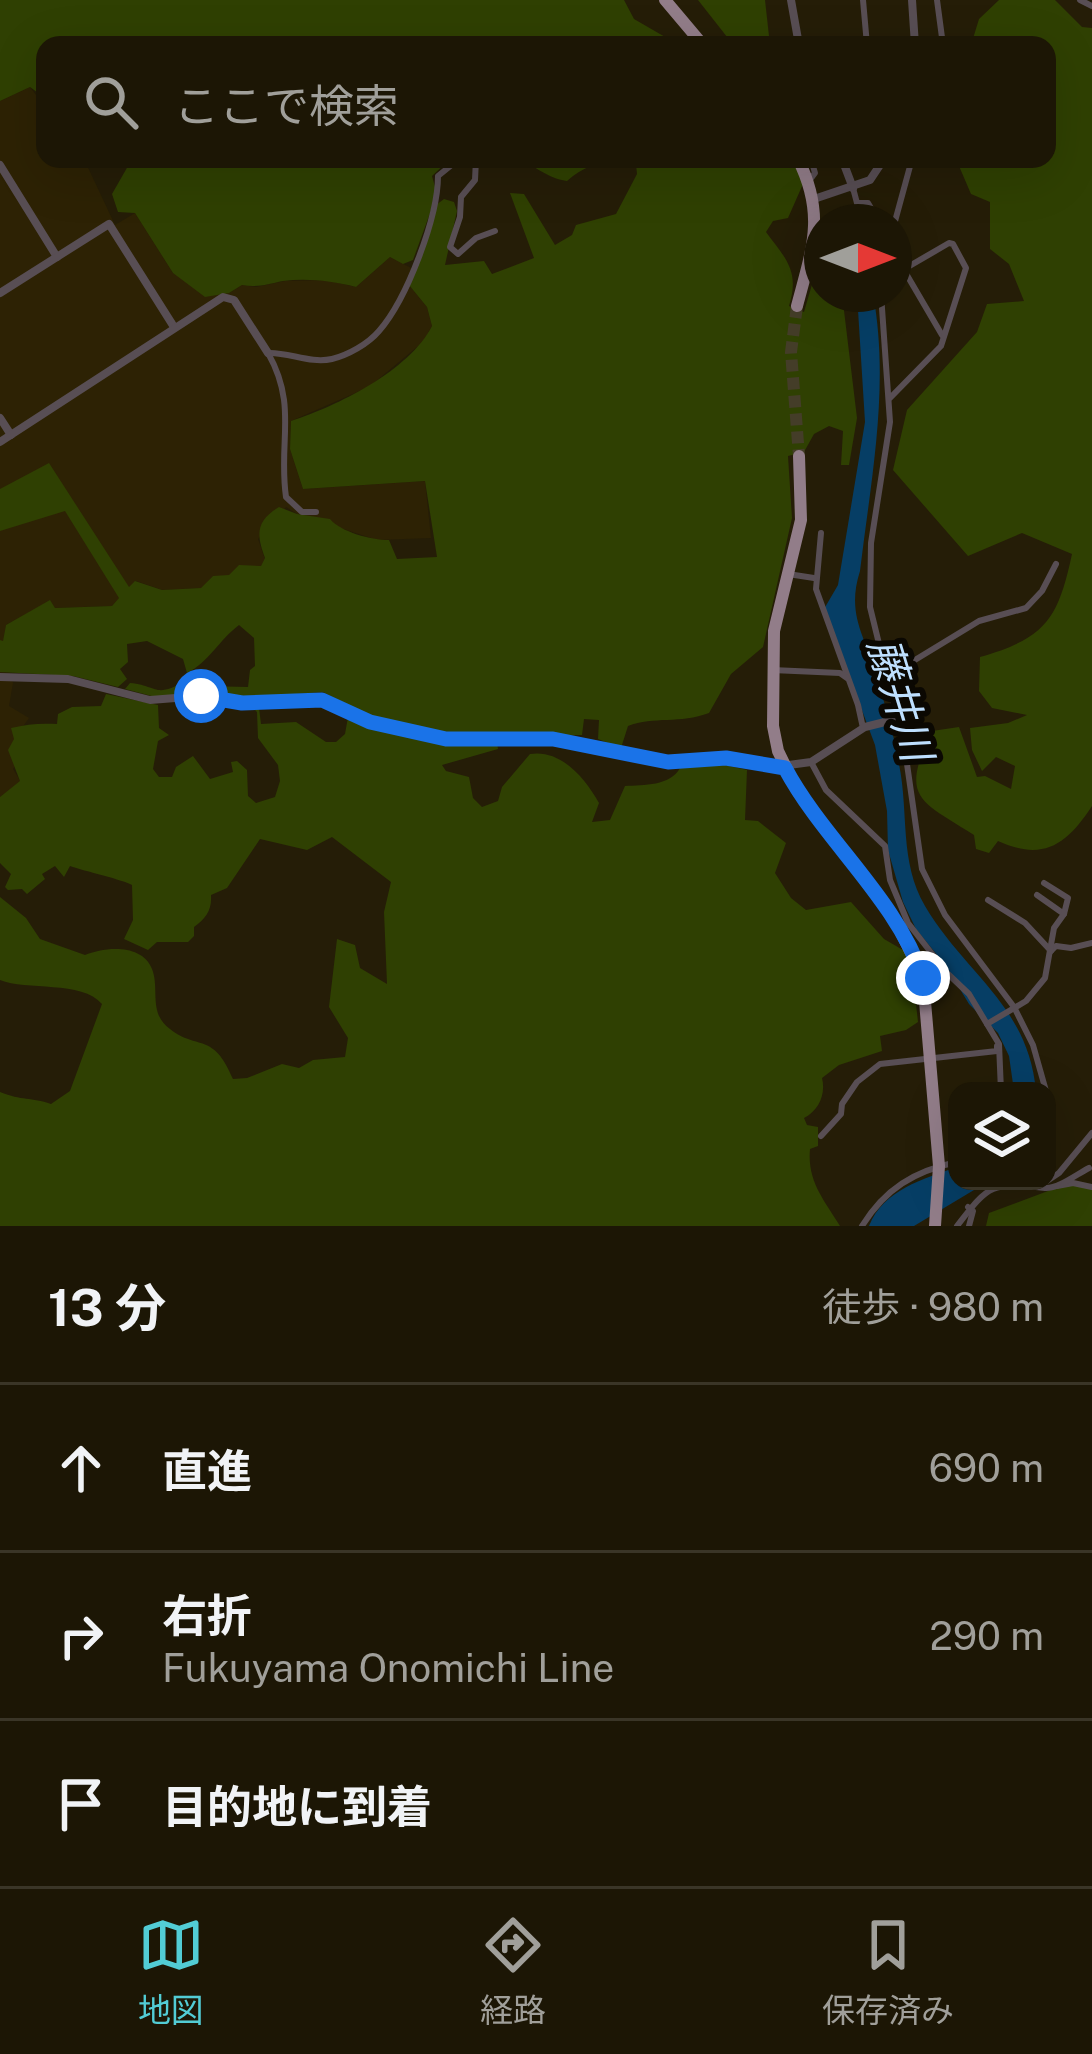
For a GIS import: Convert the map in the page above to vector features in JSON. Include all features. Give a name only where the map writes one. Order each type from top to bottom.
[{"type":"main road","points":[[665,0],[696,36]]},
{"type":"main road","points":[[797,306],[813,243],[818,198],[803,168]]},
{"type":"main road","points":[[799,456],[801,520],[774,632],[773,726],[785,768],[820,823],[902,922],[923,978],[939,1168],[935,1225]]},
{"type":"street","points":[[791,0],[797,36]]},
{"type":"street","points":[[863,0],[867,36]]},
{"type":"street","points":[[911,0],[914,36]]},
{"type":"street","points":[[937,0],[942,36]]},
{"type":"street","points":[[1080,0],[1092,6]]},
{"type":"street","points":[[0,165],[57,257]]},
{"type":"street","points":[[268,353],[332,359],[379,332],[415,264],[439,194],[439,176],[448,168]]},
{"type":"street","points":[[476,168],[475,180],[461,197],[450,247],[458,254],[476,238],[494,231]]},
{"type":"street","points":[[809,181],[814,168]]},
{"type":"street","points":[[844,168],[857,203],[869,204]]},
{"type":"street","points":[[818,198],[870,180],[878,168]]},
{"type":"street","points":[[900,204],[910,168]]},
{"type":"street","points":[[0,292],[109,224],[174,327]]},
{"type":"street","points":[[890,398],[941,346],[966,268],[949,243],[912,264]]},
{"type":"street","points":[[912,283],[942,335]]},
{"type":"street","points":[[0,442],[174,327],[228,297],[282,378],[286,497],[302,512],[316,512]]},
{"type":"street","points":[[883,312],[890,398],[868,580],[869,607],[897,719],[922,869],[931,892],[1014,1007],[1033,1045],[1043,1082]]},
{"type":"street","points":[[0,418],[11,435]]},
{"type":"street","points":[[821,533],[820,565],[814,578],[865,727]]},
{"type":"street","points":[[886,677],[979,621],[1026,608],[1042,591],[1056,564]]},
{"type":"street","points":[[788,574],[814,578]]},
{"type":"street","points":[[771,670],[840,673],[850,680]]},
{"type":"street","points":[[0,677],[68,679],[150,700],[201,696],[242,703],[322,700],[370,722],[446,739],[553,739],[668,762],[726,758],[785,768],[811,762],[865,727],[897,719]]},
{"type":"street","points":[[811,762],[826,790],[885,846],[902,922],[969,994],[999,1044],[1001,1082]]},
{"type":"street","points":[[987,1024],[1026,1000],[1045,978],[1054,928],[1068,898],[1044,883]]},
{"type":"street","points":[[1037,895],[1064,914]]},
{"type":"street","points":[[988,900],[1025,923],[1051,951]]},
{"type":"street","points":[[1051,951],[1056,946],[1092,943]]},
{"type":"street","points":[[820,1136],[841,1114],[857,1082],[880,1064],[997,1051],[999,1044]]},
{"type":"street","points":[[1056,1176],[1092,1133]]},
{"type":"street","points":[[862,1226],[892,1188],[948,1165]]},
{"type":"street","points":[[1056,1180],[1089,1168]]},
{"type":"street","points":[[1056,1183],[1092,1187]]},
{"type":"street","points":[[957,1226],[968,1207],[989,1190]]},
{"type":"street","points":[[968,1207],[973,1211],[970,1226]]},
{"type":"shaded area","points":[[30,87],[36,95],[36,168],[88,168],[115,225],[135,213],[173,273],[229,293],[242,285],[285,281],[326,280],[356,287],[390,257],[415,270],[409,285],[427,307],[432,326],[423,342],[369,387],[291,421],[290,449],[303,489],[425,481],[431,538],[377,540],[286,507],[258,539],[265,559],[261,566],[213,576],[202,588],[162,590],[136,581],[112,606],[55,608],[50,601],[6,625],[3,642],[0,640],[0,101]]},
{"type":"shaded area","points":[[0,672],[10,673],[13,683],[9,706],[29,718],[14,739],[13,769],[21,782],[0,797]]},
{"type":"green space","points":[[0,0],[624,0],[634,19],[663,36],[36,36],[36,91],[30,87],[0,101]]},
{"type":"green space","points":[[698,0],[765,0],[769,36],[726,36]]},
{"type":"green space","points":[[999,0],[1055,0],[1082,27],[1092,28],[1092,806],[1053,846],[1029,850],[998,841],[989,853],[976,849],[974,835],[928,805],[920,795],[917,771],[932,731],[959,727],[977,777],[985,776],[1011,789],[1015,766],[996,757],[982,771],[972,750],[970,728],[1027,715],[992,708],[979,691],[980,657],[1020,642],[1046,623],[1061,595],[1072,554],[1022,533],[968,556],[893,470],[907,410],[977,332],[987,304],[1024,301],[1009,264],[990,249],[990,202],[971,194],[960,168],[1056,168],[1056,36],[974,36],[979,19]]},
{"type":"green space","points":[[127,168],[440,168],[432,176],[437,194],[413,260],[403,264],[390,257],[356,287],[292,280],[242,285],[205,297],[173,273],[135,213],[118,212],[112,194]]},
{"type":"green space","points":[[535,168],[587,168],[567,181],[553,177]]},
{"type":"green space","points":[[636,168],[800,168],[803,184],[788,218],[773,221],[766,232],[792,274],[789,306],[804,312],[844,312],[857,418],[849,465],[841,465],[843,431],[829,426],[814,434],[804,452],[788,456],[792,518],[763,647],[731,674],[709,713],[628,726],[621,748],[598,739],[599,720],[584,719],[582,735],[462,737],[370,716],[323,692],[245,698],[200,689],[163,699],[125,689],[130,683],[162,690],[188,680],[202,686],[248,687],[255,666],[254,638],[239,625],[187,673],[183,659],[147,641],[127,644],[128,662],[120,669],[127,679],[118,687],[73,676],[0,672],[0,640],[6,625],[50,600],[55,608],[112,606],[119,598],[65,511],[0,531],[0,489],[49,463],[129,587],[135,581],[162,590],[201,588],[213,576],[229,575],[239,565],[261,566],[265,558],[260,529],[279,507],[389,540],[397,559],[437,557],[425,481],[303,489],[290,449],[291,421],[370,385],[421,342],[432,326],[427,307],[409,285],[436,205],[444,199],[454,202],[457,211],[445,265],[484,261],[492,274],[534,258],[510,193],[524,194],[555,245],[572,235],[576,225],[616,214]]},
{"type":"green space","points":[[106,694],[158,705],[159,728],[169,735],[158,741],[153,769],[159,777],[172,777],[176,767],[193,756],[210,779],[233,772],[231,762],[237,761],[247,770],[248,796],[256,803],[275,797],[280,781],[278,765],[258,738],[257,712],[252,707],[259,708],[261,724],[296,722],[326,742],[336,742],[345,734],[348,717],[446,742],[497,743],[498,749],[442,765],[446,771],[469,777],[473,798],[482,807],[498,801],[502,787],[530,754],[552,756],[579,775],[599,803],[592,822],[610,820],[625,786],[663,781],[680,768],[724,765],[747,770],[745,820],[758,821],[786,843],[775,873],[791,898],[806,910],[851,902],[884,939],[903,950],[912,967],[918,1022],[880,1036],[882,1051],[839,1065],[822,1078],[820,1101],[804,1118],[807,1125],[818,1127],[818,1146],[810,1149],[811,1171],[840,1226],[0,1226],[0,1092],[51,1104],[70,1091],[102,1004],[81,992],[0,980],[0,897],[26,918],[40,939],[85,955],[112,949],[140,955],[152,969],[163,1023],[212,1048],[233,1079],[282,1064],[299,1068],[313,1060],[345,1057],[348,1038],[329,1007],[337,939],[355,945],[360,968],[387,984],[384,912],[391,882],[332,837],[307,850],[260,839],[227,888],[211,895],[207,913],[188,942],[157,942],[148,950],[124,939],[133,920],[132,885],[128,883],[70,866],[64,877],[55,866],[27,894],[5,887],[11,874],[0,863],[0,797],[20,781],[8,750],[14,739],[11,728],[57,724],[58,714],[72,707],[101,706]]},
{"type":"green space","points":[[1092,1186],[1092,1226],[986,1226],[989,1213],[1056,1188]]},
{"type":"water","points":[[858,312],[876,312],[880,363],[877,432],[856,613],[897,753],[917,889],[941,930],[1008,1013],[1031,1061],[1034,1082],[1013,1082],[1009,1056],[998,1033],[969,1004],[916,929],[903,902],[888,850],[887,811],[875,745],[824,609],[838,585],[865,422]]},
{"type":"water","points":[[948,1170],[948,1190],[974,1190],[914,1226],[869,1226],[884,1203],[918,1181]]},
{"type":"tunnel","points":[[797,306],[791,352],[799,456]]},
{"type":"route","points":[[201,696],[242,703],[322,700],[370,722],[446,739],[553,739],[668,762],[726,758],[785,768],[831,838],[895,920],[923,978]]},
{"type":"water label","name":"藤井川","points":[[901,699]]}]
